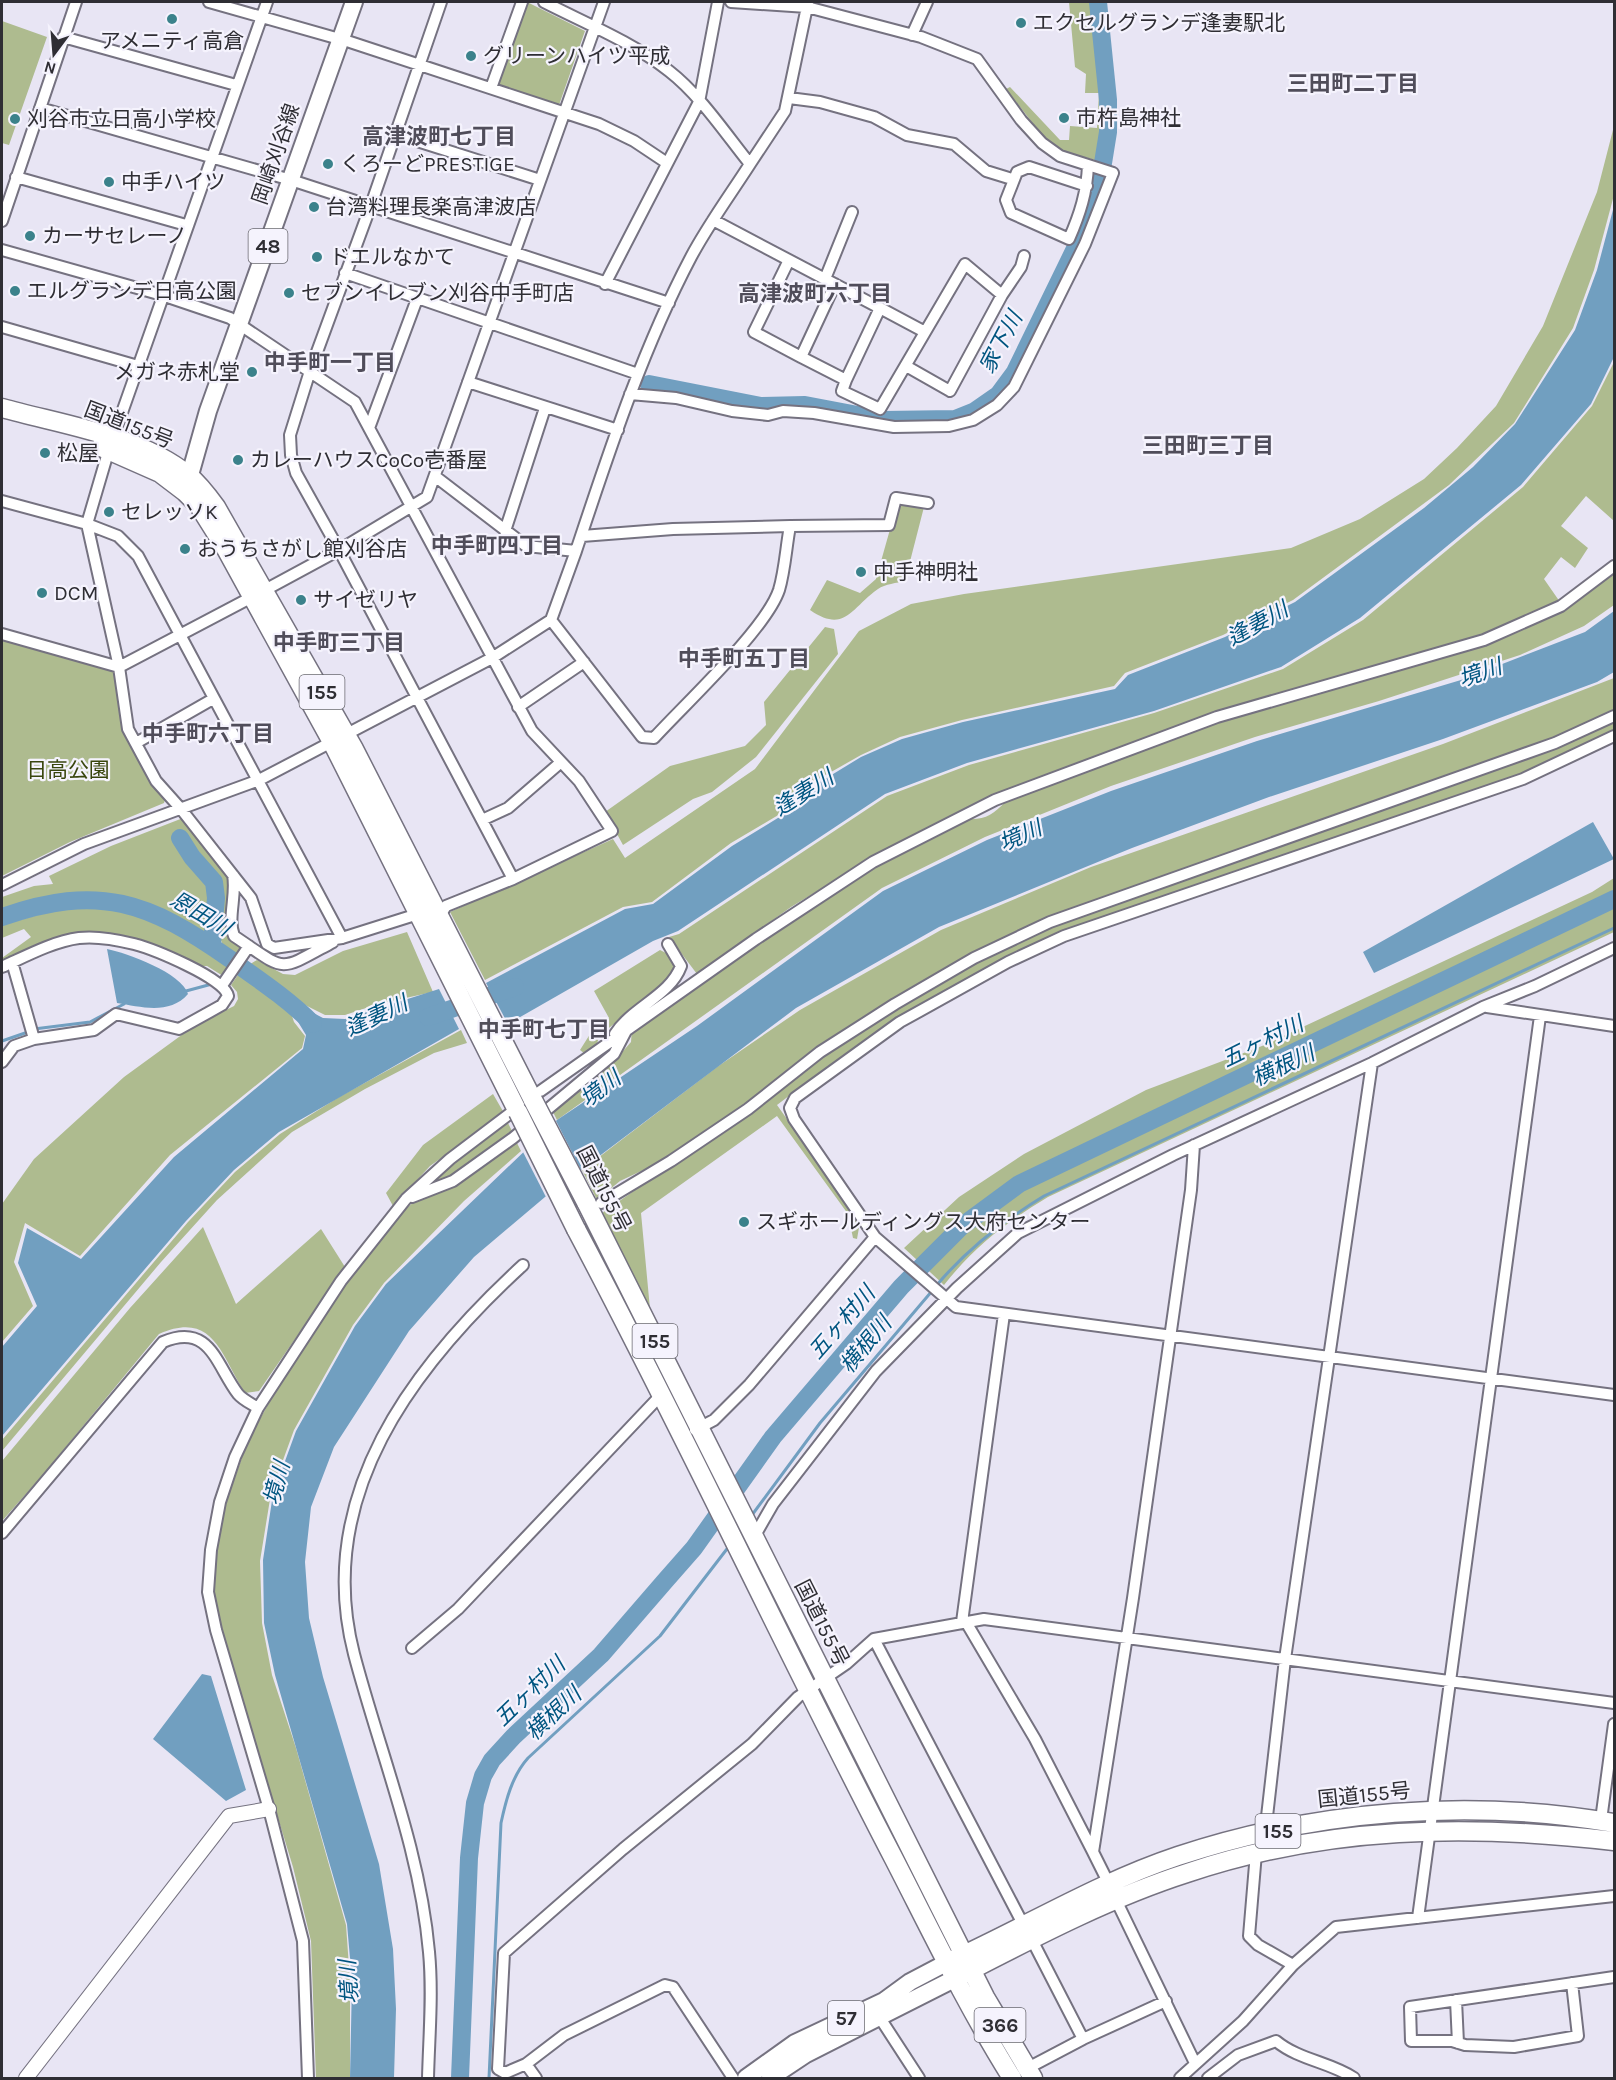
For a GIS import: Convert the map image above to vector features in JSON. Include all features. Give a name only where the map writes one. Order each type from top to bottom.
[{"type":"highway","name":"国道155号","points":[[2,408],[111,444]]},
{"type":"highway","name":"国道155号","points":[[2,418],[164,459],[187,484],[216,507],[258,594],[338,738],[427,918],[517,1109],[806,1691],[960,1966]]},
{"type":"highway","name":"国道155号","points":[[427,918],[593,1203],[699,1428],[825,1678],[960,1966]]},
{"type":"highway","name":"国道155号","points":[[960,1966],[1113,1892],[1178,1856],[1309,1823],[1432,1810],[1526,1812],[1608,1821]]},
{"type":"highway","name":"国道155号","points":[[1113,1892],[1256,1853],[1318,1840],[1429,1831],[1491,1831],[1614,1841]]},
{"type":"highway","name":"366","points":[[960,1966],[1024,2075]]},
{"type":"main road","name":"岡崎刈谷線","points":[[187,484],[208,411],[241,324],[354,2]]},
{"type":"main road","name":"57","points":[[770,2079],[806,2054],[880,2018],[960,1966]]},
{"type":"main road","name":"57","points":[[746,2079],[795,2043],[884,2001],[910,1982],[960,1966]]},
{"type":"street","points":[[2,221],[76,2]]},
{"type":"street","points":[[209,2],[340,39],[599,124],[634,141],[667,163]]},
{"type":"street","points":[[2,250],[162,295],[241,324],[355,402],[518,707],[540,740],[579,781],[612,831],[513,879],[446,906],[427,918],[342,938],[274,948],[267,944],[251,898],[182,808],[156,781],[128,729],[119,667],[87,524],[111,444],[138,366],[162,295],[186,225],[267,2]]},
{"type":"street","points":[[441,2],[371,205],[310,371],[290,435],[291,455],[296,473],[513,879]]},
{"type":"street","points":[[491,88],[522,2]]},
{"type":"street","points":[[544,2],[628,45],[669,71],[699,102],[750,164]]},
{"type":"street","points":[[2,634],[119,667],[339,550],[412,509],[427,497],[604,2]]},
{"type":"street","points":[[605,284],[699,102],[718,2]]},
{"type":"street","points":[[630,394],[676,398],[732,411],[768,415],[783,411],[814,413],[894,428],[950,426],[973,420],[997,405],[1014,387],[1085,244],[1112,172],[1060,156],[1042,143],[1021,120],[977,59],[912,35],[808,4],[731,2]]},
{"type":"street","points":[[912,35],[927,2]]},
{"type":"street","points":[[2,885],[84,844],[259,780],[492,658],[551,620],[630,394],[669,303],[713,220],[778,125],[789,98],[808,4]]},
{"type":"street","points":[[63,37],[236,85]]},
{"type":"street","points":[[789,98],[820,102],[874,117],[908,135],[954,144],[986,171],[1012,179]]},
{"type":"street","points":[[40,108],[291,180],[669,303]]},
{"type":"street","points":[[395,134],[540,180]]},
{"type":"street","points":[[1088,186],[1029,167],[1017,172],[1012,179],[1006,200],[1011,213],[1069,238],[1079,216],[1088,186],[1089,166]]},
{"type":"street","points":[[16,177],[186,225]]},
{"type":"street","points":[[801,357],[830,282],[852,212]]},
{"type":"street","points":[[713,220],[925,332]]},
{"type":"street","points":[[906,366],[950,391],[1002,295],[1021,267],[1024,256]]},
{"type":"street","points":[[789,260],[754,332],[846,380]]},
{"type":"street","points":[[880,308],[842,391],[880,410],[965,264],[1002,295]]},
{"type":"street","points":[[345,273],[417,299],[490,321],[638,374]]},
{"type":"street","points":[[369,428],[417,299]]},
{"type":"street","points":[[2,327],[138,366]]},
{"type":"street","points":[[468,382],[618,430]]},
{"type":"street","points":[[505,531],[544,408]]},
{"type":"street","points":[[436,477],[526,546],[576,552]]},
{"type":"street","points":[[582,536],[673,529],[889,525],[896,498],[928,503]]},
{"type":"street","points":[[2,501],[87,524],[118,536],[138,556],[342,938]]},
{"type":"street","points":[[551,620],[642,737],[654,738],[743,643],[764,614],[778,591],[790,526]]},
{"type":"street","points":[[532,1097],[756,939],[873,862],[995,800],[1217,717],[1484,640],[1561,606],[1614,566]]},
{"type":"street","points":[[518,707],[584,662]]},
{"type":"street","points":[[136,742],[213,699]]},
{"type":"street","points":[[593,1203],[671,1161],[748,1109],[820,1052],[974,958],[1050,922],[1555,743],[1614,716]]},
{"type":"street","points":[[1614,736],[1523,778],[1064,936],[999,967],[900,1022],[795,1098],[790,1108],[794,1119],[875,1237],[956,1306],[1614,1395]]},
{"type":"street","points":[[529,747],[540,740]]},
{"type":"street","points":[[482,820],[508,808],[560,763]]},
{"type":"street","points":[[232,872],[235,897],[232,930],[234,936],[273,963],[290,965],[342,938]]},
{"type":"street","points":[[2,968],[12,962],[79,938],[101,940],[134,944],[162,954],[223,984],[227,990],[227,1000],[179,1029],[116,1014],[94,1030],[33,1038],[14,1046],[2,1062]]},
{"type":"street","points":[[612,1040],[622,1024],[634,1012],[675,980],[681,966],[668,944]]},
{"type":"street","points":[[223,984],[249,946]]},
{"type":"street","points":[[753,1534],[773,1504],[876,1371],[944,1298],[1018,1233],[1194,1145],[1372,1064],[1484,1006],[1526,990],[1614,948]]},
{"type":"street","points":[[12,962],[33,1038]]},
{"type":"street","points":[[1484,1006],[1614,1026]]},
{"type":"street","points":[[1418,1918],[1540,1016]]},
{"type":"street","points":[[406,1199],[453,1181],[513,1138],[614,1054],[626,1030]]},
{"type":"street","points":[[1265,1834],[1286,1659],[1372,1064]]},
{"type":"street","points":[[308,2079],[303,1941],[269,1809],[216,1630],[208,1592],[211,1550],[220,1502],[235,1457],[258,1408],[341,1281],[406,1199],[450,1158],[484,1136],[517,1109]]},
{"type":"street","points":[[1093,1852],[1191,1190],[1194,1145]]},
{"type":"street","points":[[682,1438],[714,1420],[749,1385],[875,1237]]},
{"type":"street","points":[[428,2079],[429,1951],[418,1887],[397,1795],[354,1653],[347,1619],[346,1545],[356,1496],[379,1440],[412,1386],[484,1300],[523,1265]]},
{"type":"street","points":[[1004,1314],[964,1622],[1035,1739],[1113,1892],[1195,2063]]},
{"type":"street","points":[[2,1533],[163,1342],[178,1336],[195,1338],[207,1345],[240,1396],[258,1408]]},
{"type":"street","points":[[412,1648],[458,1609],[661,1395]]},
{"type":"street","points":[[733,2079],[673,1987],[665,1984],[564,2035],[526,2064],[505,2073],[498,2069],[504,1953],[622,1849],[752,1744],[806,1691],[874,1639],[984,1619],[1614,1703]]},
{"type":"street","points":[[874,1639],[1083,2039]]},
{"type":"street","points":[[1608,1821],[1614,1724]]},
{"type":"street","points":[[26,2079],[230,1816],[269,1809]]},
{"type":"street","points":[[1256,1853],[1249,1936],[1258,1945],[1293,1965]]},
{"type":"street","points":[[1180,2079],[1243,2021],[1293,1965],[1336,1927],[1614,1896]]},
{"type":"street","points":[[1572,1983],[1578,2036],[1514,2047],[1411,2042],[1410,2007],[1456,2000],[1572,1983],[1614,1977]]},
{"type":"street","points":[[1456,2000],[1458,2043]]},
{"type":"street","points":[[1024,2075],[1083,2039],[1166,2001]]},
{"type":"street","points":[[880,2018],[919,2079]]},
{"type":"street","points":[[1208,2079],[1238,2055],[1276,2041],[1290,2053],[1319,2062],[1354,2079]]},
{"type":"street","points":[[526,2064],[536,2079]]},
{"type":"green space","points":[[527,2],[585,31],[559,105],[498,85]]},
{"type":"green space","points":[[1069,2],[1095,2],[1103,74],[1099,161],[1062,151],[1045,139],[1006,89],[1010,87],[1060,140],[1069,140],[1070,126],[1097,128],[1099,93],[1085,93],[1086,74],[1075,67]]},
{"type":"green space","name":"刈谷市立日高小学校","points":[[2,21],[47,37],[9,145],[2,143]]},
{"type":"green space","points":[[1614,126],[1614,195],[1594,270],[1573,328],[1514,423],[1449,485],[1293,600],[1223,635],[1125,673],[1114,686],[962,720],[900,737],[861,755],[817,780],[785,811],[731,843],[652,902],[623,907],[485,980],[450,912],[613,839],[625,858],[755,769],[859,631],[911,604],[964,594],[1291,548],[1360,519],[1424,479],[1496,406],[1543,326],[1597,192]]},
{"type":"green space","points":[[1614,362],[1614,521],[1586,496],[1561,526],[1588,548],[1575,568],[1561,557],[1544,579],[1560,602],[1483,635],[1100,756],[870,859],[791,907],[697,974],[669,937],[679,934],[887,796],[969,765],[1154,713],[1283,669],[1363,620],[1523,487],[1592,406]]},
{"type":"green space","points":[[898,501],[924,507],[905,581],[881,587],[847,616],[840,619],[832,620],[822,617],[810,610],[827,580],[860,593],[876,579]]},
{"type":"green space","points":[[1614,571],[1614,605],[1584,626],[1520,655],[1379,701],[1255,737],[1111,786],[985,837],[882,888],[557,1120],[552,1110],[617,1058],[631,1042],[632,1028],[876,865],[968,819],[989,815],[1005,802],[1219,721],[1484,645],[1562,611]]},
{"type":"green space","points":[[825,627],[834,629],[838,654],[756,757],[712,792],[693,799],[623,845],[605,812],[670,766],[745,746],[766,725],[764,702]]},
{"type":"green space","name":"日高公園","points":[[2,640],[114,672],[122,729],[153,784],[166,796],[164,803],[70,842],[2,876]]},
{"type":"green space","points":[[1614,678],[1614,713],[1555,740],[972,955],[671,1157],[620,1181],[597,1200],[582,1170],[717,1067],[800,1010],[941,930],[1091,867],[1443,744]]},
{"type":"green space","points":[[1614,719],[1614,731],[1578,750],[1510,778],[1058,934],[984,971],[913,1011],[844,1056],[777,1105],[860,1222],[857,1239],[853,1238],[848,1214],[777,1116],[641,1213],[650,1309],[602,1213],[748,1112],[822,1054],[975,961],[1051,925]]},
{"type":"green space","points":[[183,818],[227,871],[231,885],[228,935],[244,947],[238,955],[223,945],[219,936],[221,888],[217,874],[182,831],[175,836],[209,881],[213,898],[210,936],[159,909],[134,900],[109,895],[84,893],[58,895],[2,909],[2,897],[34,886],[53,884],[49,876],[111,846]]},
{"type":"green space","points":[[1614,878],[1614,932],[1048,1197],[991,1236],[967,1258],[944,1285],[904,1248],[959,1197],[1024,1154],[1146,1090],[1262,1046],[1592,892]]},
{"type":"green space","points":[[66,907],[111,910],[152,922],[191,942],[229,967],[223,976],[207,966],[193,966],[162,951],[78,936],[2,965],[2,958],[31,937],[24,929],[2,938],[2,925]]},
{"type":"green space","points":[[407,932],[433,992],[378,1004],[345,1015],[325,1015],[291,998],[247,966],[257,960],[283,974],[295,975],[343,951]]},
{"type":"green space","points":[[660,950],[668,954],[676,968],[671,979],[600,1035],[596,1046],[585,1054],[580,1050],[592,1031],[609,1018],[594,991]]},
{"type":"green space","points":[[240,972],[289,1007],[294,1022],[305,1036],[302,1048],[170,1155],[80,1256],[25,1223],[14,1262],[33,1306],[2,1342],[2,1204],[34,1159],[124,1077],[194,1026],[234,1006],[238,999],[237,992],[231,985]]},
{"type":"green space","points":[[461,1030],[467,1043],[434,1053],[365,1089],[292,1132],[217,1200],[161,1262],[2,1451],[2,1440],[188,1222],[235,1172],[280,1134],[339,1097]]},
{"type":"green space","points":[[493,1094],[504,1113],[430,1166],[393,1206],[386,1193],[423,1145]]},
{"type":"green space","points":[[507,1121],[513,1133],[451,1178],[425,1187],[453,1158]]},
{"type":"green space","points":[[516,1141],[521,1151],[464,1201],[384,1283],[353,1325],[294,1430],[271,1493],[260,1561],[262,1623],[272,1675],[296,1748],[346,1925],[350,1981],[350,2078],[316,2078],[311,1941],[293,1867],[224,1641],[215,1603],[214,1565],[221,1518],[248,1440],[274,1394],[348,1280],[399,1215],[416,1200],[456,1186]]},
{"type":"green space","points":[[203,1227],[236,1304],[321,1229],[345,1267],[259,1391],[245,1393],[222,1352],[204,1332],[192,1328],[178,1328],[159,1334],[2,1521],[2,1461],[130,1308]]},
{"type":"water","points":[[1614,206],[1614,357],[1591,404],[1521,485],[1360,618],[1281,667],[1154,711],[967,763],[885,794],[678,931],[653,941],[508,1024],[486,983],[625,909],[653,904],[732,846],[786,813],[820,782],[861,757],[902,739],[963,722],[1115,689],[1128,675],[1225,637],[1295,602],[1424,508],[1473,467],[1515,424],[1575,330],[1597,270]]},
{"type":"water","name":"境川","points":[[1614,611],[1614,672],[1597,682],[1443,739],[1269,797],[1132,848],[939,927],[796,1008],[545,1197],[474,1257],[409,1331],[334,1447],[311,1507],[305,1562],[309,1618],[323,1677],[379,1864],[393,1949],[396,2009],[394,2078],[350,2078],[352,1981],[347,1924],[275,1675],[264,1623],[263,1560],[273,1494],[296,1431],[355,1326],[386,1284],[557,1120],[697,1026],[883,891],[987,840],[1111,791],[1257,741],[1461,680],[1585,632]]},
{"type":"water","points":[[1593,822],[1614,859],[1374,973],[1363,952]]},
{"type":"water","points":[[107,949],[153,965],[176,979],[184,986],[188,994],[181,1001],[164,1007],[117,1003]]},
{"type":"water","points":[[439,989],[459,1029],[279,1132],[234,1170],[186,1221],[2,1436],[2,1347],[37,1306],[18,1263],[27,1228],[81,1259],[174,1157],[303,1049],[306,1035],[292,1012],[300,1006],[323,1018],[345,1019]]},
{"type":"water","points":[[202,1674],[211,1676],[246,1790],[226,1801],[153,1739]]},
{"type":"pier","points":[[555,1119],[582,1172],[547,1199],[522,1150]]},
{"type":"waterway","name":"家下川","points":[[649,384],[761,406],[805,405],[884,420],[955,419],[975,411],[998,395],[1015,372],[1087,224],[1098,194],[1108,132],[1108,100],[1098,2]]},
{"type":"waterway","points":[[180,838],[192,857],[214,882],[216,898],[212,944]]},
{"type":"waterway","name":"五ヶ村川","points":[[460,2078],[469,1858],[475,1803],[483,1776],[492,1760],[513,1737],[601,1655],[694,1548],[773,1437],[901,1287],[962,1226],[1019,1184],[1614,899]]},
{"type":"waterway","name":"恩田川","points":[[2,917],[67,901],[95,900],[122,904],[148,912],[201,939],[283,998],[313,1024]]},
{"type":"waterway","name":"横根川","points":[[936,1286],[986,1236],[1044,1196],[1614,928]]},
{"type":"waterway","name":"恩田川","points":[[236,972],[243,968]]},
{"type":"waterway","points":[[186,991],[212,984]]},
{"type":"waterway","name":"逢妻川","points":[[428,1017],[515,987]]},
{"type":"waterway","points":[[34,1029],[90,1022],[124,1004]]},
{"type":"waterway","points":[[2,1041],[28,1032]]},
{"type":"waterway","name":"横根川","points":[[752,1515],[820,1423],[932,1291]]},
{"type":"waterway","name":"横根川","points":[[489,2078],[501,1823],[514,1780],[528,1758],[660,1636],[730,1545]]},
{"type":"place","name":"アメニティ高倉","points":[[172,19]]},
{"type":"place","name":"エクセルグランデ逢妻駅北","points":[[1021,23]]},
{"type":"place","name":"グリーンハイツ平成","points":[[471,56]]},
{"type":"place","name":"市杵島神社","points":[[1064,118]]},
{"type":"place","name":"刈谷市立日高小学校","points":[[15,119]]},
{"type":"place","name":"くろーどPRESTIGE","points":[[328,164]]},
{"type":"place","name":"中手ハイツ","points":[[109,182]]},
{"type":"place","name":"台湾料理長楽高津波店","points":[[314,207]]},
{"type":"place","name":"カーサセレーノ","points":[[30,236]]},
{"type":"place","name":"ドエルなかて","points":[[317,257]]},
{"type":"place","name":"エルグランデ日高公園","points":[[15,291]]},
{"type":"place","name":"セブンイレブン刈谷中手町店","points":[[289,293]]},
{"type":"place","name":"メガネ赤札堂","points":[[252,372]]},
{"type":"place","name":"松屋","points":[[45,453]]},
{"type":"place","name":"カレーハウスCoCo壱番屋","points":[[238,460]]},
{"type":"place","name":"セレッソK","points":[[109,512]]},
{"type":"place","name":"おうちさがし館刈谷店","points":[[185,549]]},
{"type":"place","name":"中手神明社","points":[[861,572]]},
{"type":"place","name":"DCM","points":[[42,593]]},
{"type":"place","name":"サイゼリヤ","points":[[301,600]]},
{"type":"place","name":"スギホールディングス大府センター","points":[[744,1222]]},
{"type":"district","name":"三田町二丁目","points":[[1353,83]]},
{"type":"district","name":"高津波町七丁目","points":[[439,136]]},
{"type":"district","name":"高津波町六丁目","points":[[815,293]]},
{"type":"district","name":"中手町一丁目","points":[[330,362]]},
{"type":"district","name":"三田町三丁目","points":[[1208,445]]},
{"type":"district","name":"中手町四丁目","points":[[497,545]]},
{"type":"district","name":"中手町三丁目","points":[[339,642]]},
{"type":"district","name":"中手町五丁目","points":[[744,658]]},
{"type":"district","name":"中手町六丁目","points":[[208,733]]},
{"type":"district","name":"中手町七丁目","points":[[544,1029]]}]
